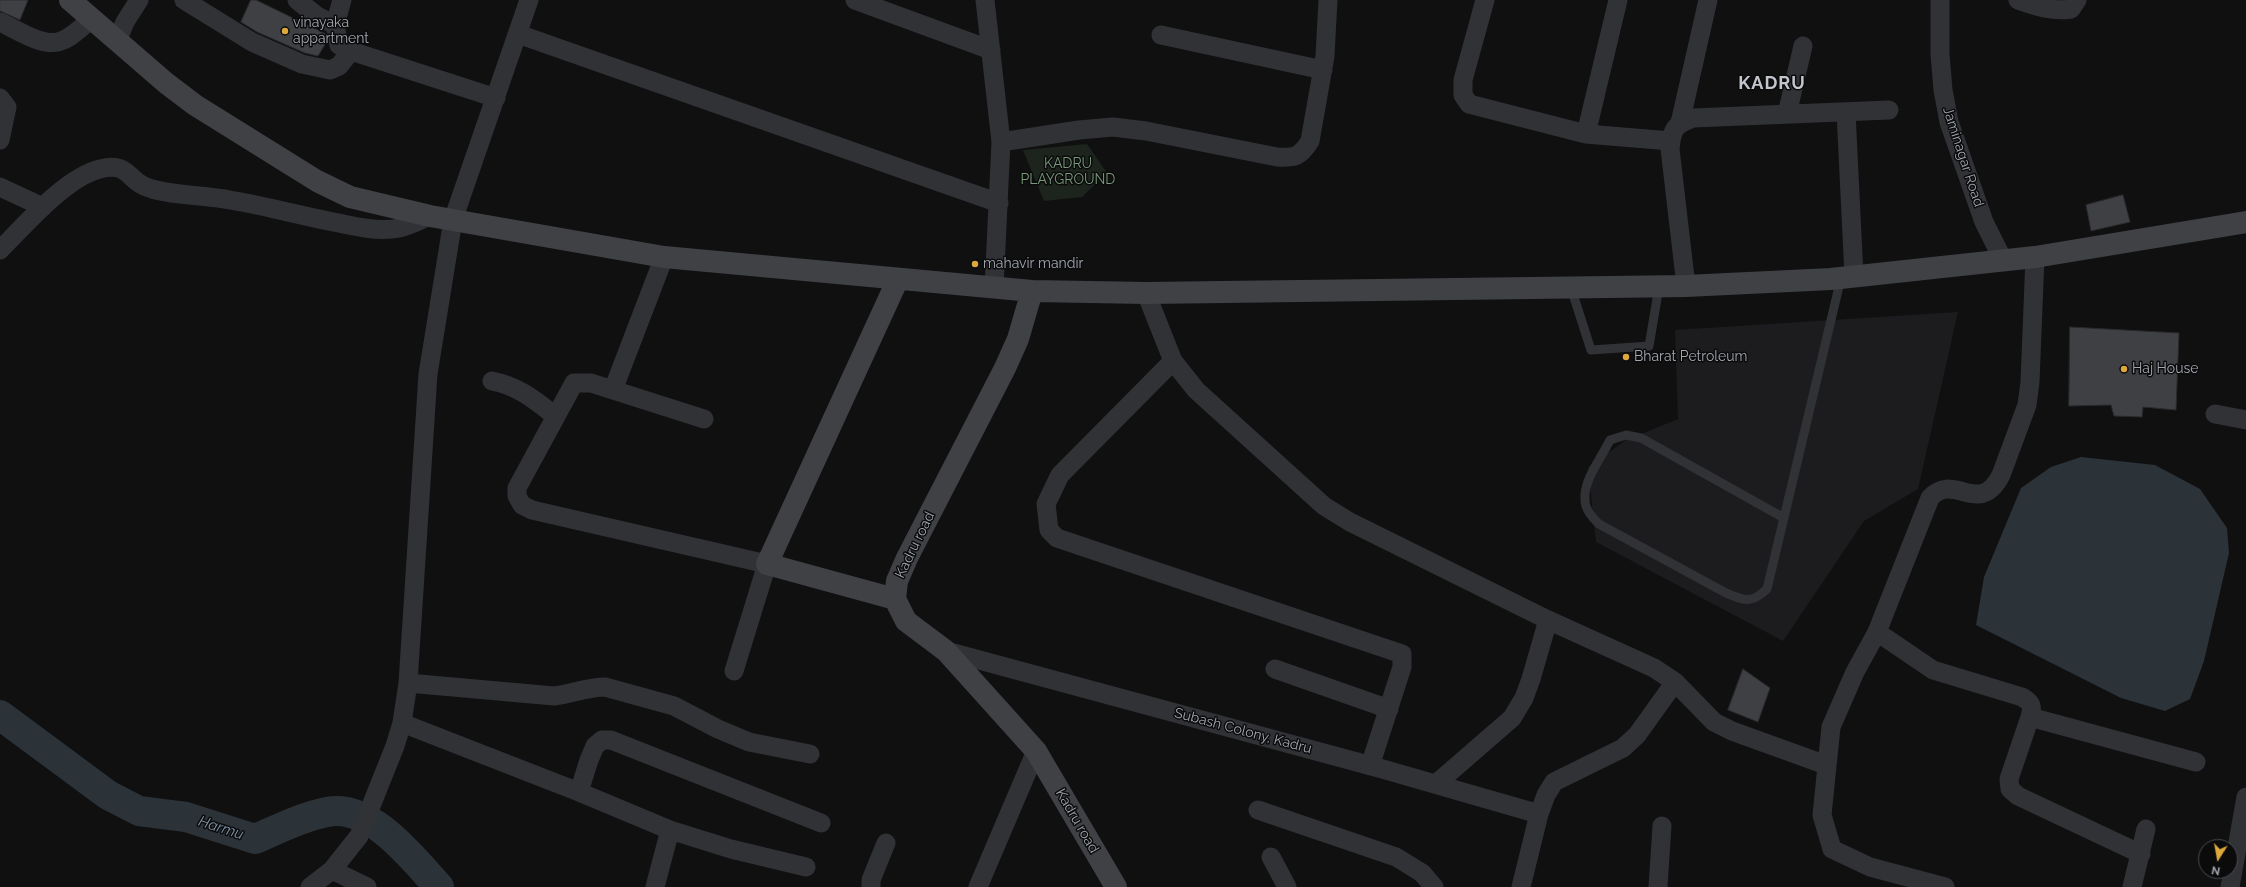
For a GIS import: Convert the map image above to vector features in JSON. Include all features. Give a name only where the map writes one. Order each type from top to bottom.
[{"type":"street","points":[[117,41],[125,22],[139,0]]},
{"type":"street","points":[[184,0],[252,42],[302,64],[330,70],[339,66],[351,51]]},
{"type":"street","points":[[296,0],[327,22],[334,25]]},
{"type":"street","points":[[342,0],[334,25],[339,45],[351,51],[496,98]]},
{"type":"street","points":[[310,887],[332,870],[359,836],[378,790],[402,723],[408,683],[428,374],[453,220],[529,0]]},
{"type":"street","points":[[855,0],[991,50]]},
{"type":"street","points":[[985,0],[1001,142],[994,288]]},
{"type":"street","points":[[1001,142],[1079,130],[1113,128],[1146,130],[1277,157],[1292,157],[1303,152],[1310,141],[1323,70],[1328,0]]},
{"type":"street","points":[[1485,0],[1463,80],[1463,95],[1469,104],[1586,134],[1671,141]]},
{"type":"street","points":[[1586,134],[1618,0]]},
{"type":"street","points":[[1680,123],[1708,0]]},
{"type":"street","name":"Jaminagar Road","points":[[1940,0],[1940,61],[1943,90],[1949,122],[1984,222],[2003,260]]},
{"type":"street","points":[[2018,0],[2044,8],[2059,10],[2071,9],[2077,0]]},
{"type":"street","points":[[71,1],[166,83],[195,105],[317,181],[350,197],[367,203],[430,216],[664,257],[1032,291],[1146,293],[1659,287],[1848,277],[2035,257],[2246,222]]},
{"type":"street","points":[[0,22],[39,39],[58,42],[67,38],[92,19]]},
{"type":"street","points":[[518,34],[999,203]]},
{"type":"street","points":[[1161,35],[1323,70]]},
{"type":"street","points":[[1787,114],[1803,46]]},
{"type":"street","points":[[0,98],[7,107],[0,140]]},
{"type":"street","points":[[1686,286],[1670,149],[1672,131],[1680,123],[1693,118],[1889,110]]},
{"type":"street","points":[[1846,112],[1848,277]]},
{"type":"street","points":[[0,250],[43,207],[70,185],[99,169],[110,167],[122,168],[129,172],[134,180],[143,187],[159,191],[228,200],[359,227],[398,228],[430,216]]},
{"type":"street","points":[[0,187],[43,207]]},
{"type":"street","points":[[613,390],[664,257]]},
{"type":"street","points":[[1945,887],[1870,867],[1832,849],[1822,815],[1831,727],[1855,672],[1877,632],[1930,498],[1937,490],[1945,489],[1978,495],[1988,493],[1996,486],[2001,475],[2027,405],[2030,382],[2035,257]]},
{"type":"street","points":[[734,671],[767,564],[898,279]]},
{"type":"street","name":"Kadru road","points":[[1032,291],[1018,339],[1006,368],[907,558],[897,581],[895,599],[906,621],[946,651],[1036,751],[1116,887]]},
{"type":"street","points":[[1146,293],[1174,361],[1196,390],[1324,506],[1350,522],[1548,620],[1654,668],[1675,682],[1714,722],[1732,731],[1826,765]]},
{"type":"street","points":[[1174,361],[1060,475],[1046,504],[1049,530],[1057,538],[1394,650],[1402,654],[1404,661],[1370,766]]},
{"type":"street","points":[[492,381],[506,384],[524,392],[556,416]]},
{"type":"street","points":[[704,419],[591,383],[574,383],[517,488],[517,496],[522,505],[532,510],[767,564],[895,599]]},
{"type":"street","points":[[2215,414],[2246,420]]},
{"type":"street","points":[[1436,784],[1512,718],[1524,698],[1531,680],[1548,620]]},
{"type":"street","points":[[1877,632],[1933,670],[2022,697],[2030,702],[2032,708],[2030,717],[2009,779],[2010,789],[2018,796],[2141,854]]},
{"type":"street","name":"Subash Colony, Kadru","points":[[946,651],[1436,784],[1539,814]]},
{"type":"street","points":[[1275,669],[1389,709]]},
{"type":"street","points":[[1521,887],[1539,814],[1546,795],[1554,782],[1623,748],[1637,735],[1675,682]]},
{"type":"street","points":[[408,683],[554,696],[573,694],[595,687],[605,687],[674,706],[718,729],[749,742],[810,754]]},
{"type":"street","points":[[2030,717],[2196,762]]},
{"type":"street","points":[[402,723],[579,792],[670,830],[731,849],[806,867]]},
{"type":"street","points":[[579,792],[595,746],[602,740],[611,740],[821,823]]},
{"type":"street","points":[[978,887],[1036,751]]},
{"type":"street","points":[[2230,887],[2246,797]]},
{"type":"street","points":[[1258,810],[1396,857],[1422,873],[1434,887]]},
{"type":"street","points":[[1658,887],[1662,826]]},
{"type":"street","points":[[2132,887],[2146,829]]},
{"type":"street","points":[[655,887],[670,830]]},
{"type":"street","points":[[871,887],[871,880],[886,843]]},
{"type":"street","points":[[1271,856],[1287,887]]},
{"type":"street","points":[[332,870],[368,887]]},
{"type":"lane","points":[[1784,518],[1641,438],[1626,435],[1610,440],[1587,484],[1584,501],[1590,514],[1599,524],[1726,593],[1745,601],[1758,598],[1767,589],[1784,518],[1848,277]]},
{"type":"lane","points":[[1571,288],[1591,350],[1649,346],[1659,287]]},
{"type":"shaded area","points":[[1958,312],[1918,489],[1864,521],[1783,641],[1596,542],[1588,467],[1626,440],[1678,419],[1675,330]]},
{"type":"shaded area","points":[[2081,457],[2155,465],[2200,489],[2227,528],[2229,553],[2204,661],[2190,699],[2165,711],[2121,698],[1976,625],[1984,577],[2021,488],[2051,467]]},
{"type":"green space","name":"KADRU PLAYGROUND","points":[[1087,144],[1107,173],[1082,197],[1044,201],[1023,150]]},
{"type":"building","points":[[0,0],[28,0],[20,20],[0,11]]},
{"type":"building","name":"vinayaka appartment","points":[[251,0],[256,0],[326,34],[327,41],[318,56],[305,53],[257,32],[241,22]]},
{"type":"building","points":[[2123,195],[2130,222],[2091,231],[2086,205]]},
{"type":"building","name":"Haj House","points":[[2070,327],[2179,333],[2176,410],[2143,407],[2142,417],[2114,416],[2111,405],[2069,406]]},
{"type":"building","points":[[1743,669],[1770,688],[1758,722],[1728,710]]},
{"type":"waterway","name":"Harmu","points":[[0,715],[108,795],[139,811],[186,817],[255,839],[308,817],[327,812],[343,811],[359,816],[375,824],[404,849],[439,887]]},
{"type":"place","name":"vinayaka appartment","points":[[285,31]]},
{"type":"place","name":"mahavir mandir","points":[[975,264]]},
{"type":"place","name":"Bharat Petroleum","points":[[1626,357]]},
{"type":"place","name":"Haj House","points":[[2124,369]]},
{"type":"district","name":"KADRU","points":[[1772,84]]}]
